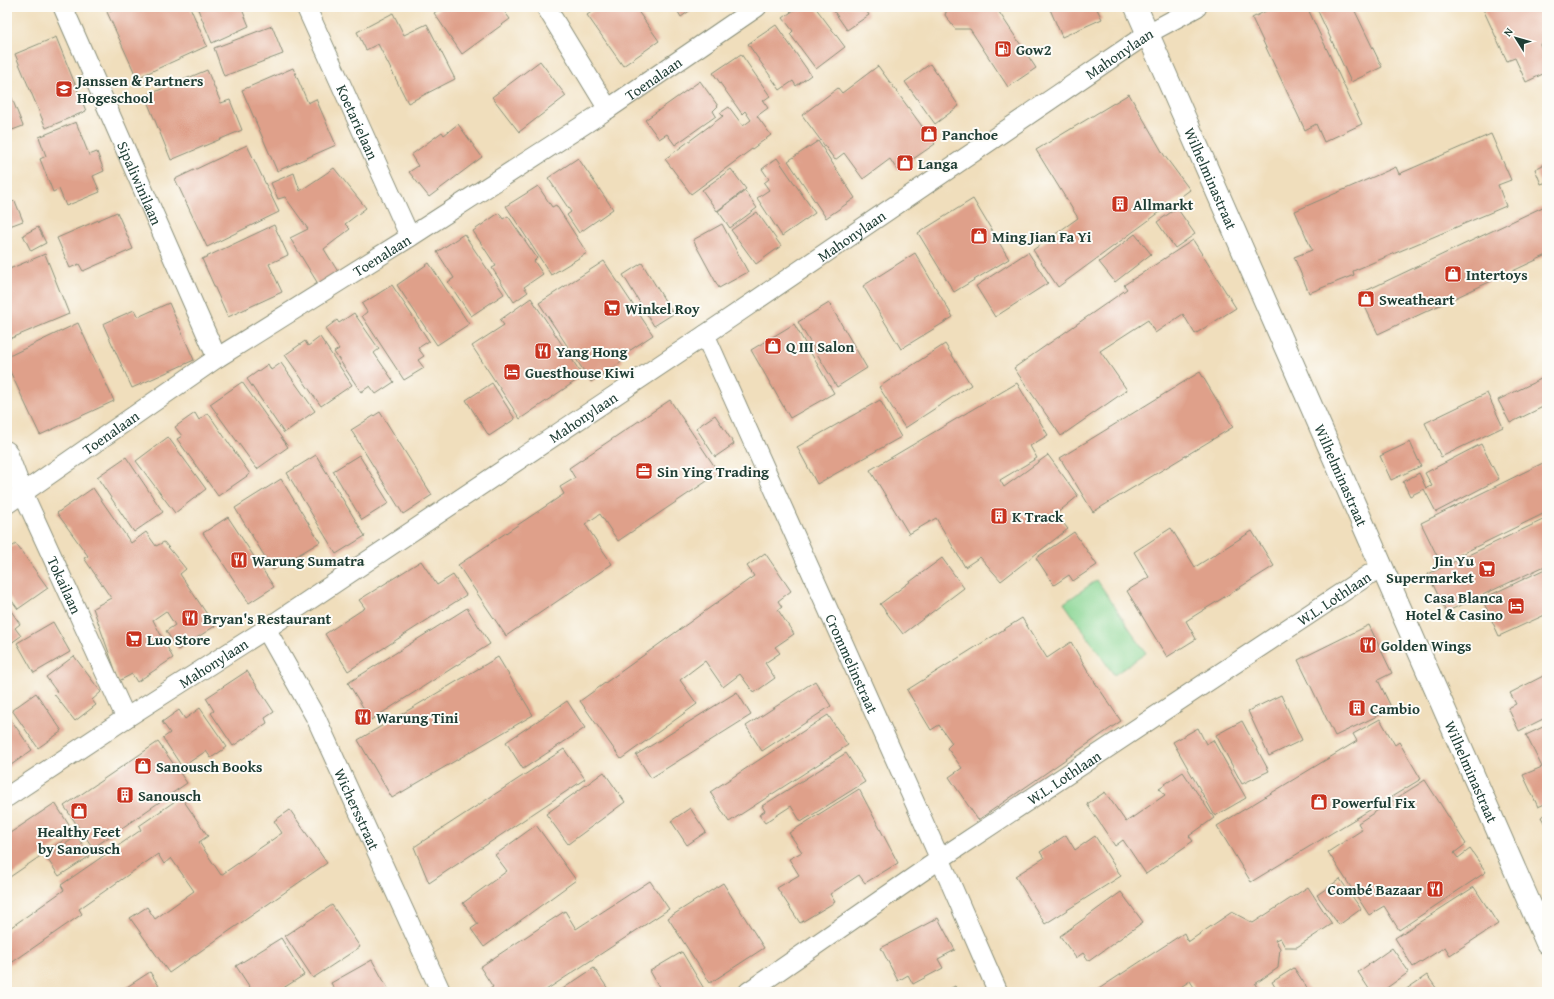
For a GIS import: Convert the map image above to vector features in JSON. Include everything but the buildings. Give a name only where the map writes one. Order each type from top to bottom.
[{"type":"street","name":"Sipaliwinilaan","points":[[63,7],[217,358]]},
{"type":"street","name":"Koetarielaan","points":[[306,7],[410,237]]},
{"type":"street","points":[[546,7],[608,109]]},
{"type":"street","name":"Toenalaan","points":[[7,504],[217,358],[410,237],[608,109],[757,7]]},
{"type":"street","name":"Wilhelminastraat","points":[[1136,7],[1547,943]]},
{"type":"street","name":"Mahonylaan","points":[[7,797],[126,718],[266,629],[705,335],[1148,34],[1197,7]]},
{"type":"street","name":"Crommelinstraat","points":[[705,335],[998,992]]},
{"type":"street","name":"Tokailaan","points":[[7,451],[23,492],[126,718]]},
{"type":"street","name":"W.L. Lothlaan","points":[[748,992],[940,859],[1382,566]]},
{"type":"street","name":"Wichersstraat","points":[[266,629],[316,718],[441,992]]},
{"type":"green space","points":[[1097,580],[1146,653],[1114,675],[1064,603]]},
{"type":"place","name":"Gow2","points":[[1003,49]]},
{"type":"place","name":"Janssen & Partners Hogeschool","points":[[64,89]]},
{"type":"place","name":"Panchoe","points":[[929,134]]},
{"type":"place","name":"Langa","points":[[905,163]]},
{"type":"place","name":"Allmarkt","points":[[1120,204]]},
{"type":"place","name":"Ming Jian Fa Yi","points":[[979,236]]},
{"type":"place","name":"Intertoys","points":[[1453,274]]},
{"type":"place","name":"Sweatheart","points":[[1366,299]]},
{"type":"place","name":"Winkel Roy","points":[[612,308]]},
{"type":"place","name":"Q III Salon","points":[[773,346]]},
{"type":"place","name":"Yang Hong","points":[[543,351]]},
{"type":"place","name":"Guesthouse Kiwi","points":[[512,372]]},
{"type":"place","name":"Sin Ying Trading","points":[[644,471]]},
{"type":"place","name":"K Track","points":[[999,516]]},
{"type":"place","name":"Warung Sumatra","points":[[239,560]]},
{"type":"place","name":"Jin Yu Supermarket","points":[[1487,569]]},
{"type":"place","name":"Casa Blanca Hotel & Casino","points":[[1516,606]]},
{"type":"place","name":"Bryan's Restaurant","points":[[190,618]]},
{"type":"place","name":"Luo Store","points":[[134,639]]},
{"type":"place","name":"Golden Wings","points":[[1368,645]]},
{"type":"place","name":"Cambio","points":[[1357,708]]},
{"type":"place","name":"Warung Tini","points":[[363,717]]},
{"type":"place","name":"Sanousch Books","points":[[143,766]]},
{"type":"place","name":"Sanousch","points":[[125,795]]},
{"type":"place","name":"Powerful Fix","points":[[1319,802]]},
{"type":"place","name":"Healthy Feet by Sanousch","points":[[79,811]]},
{"type":"place","name":"Combé Bazaar","points":[[1435,889]]}]
